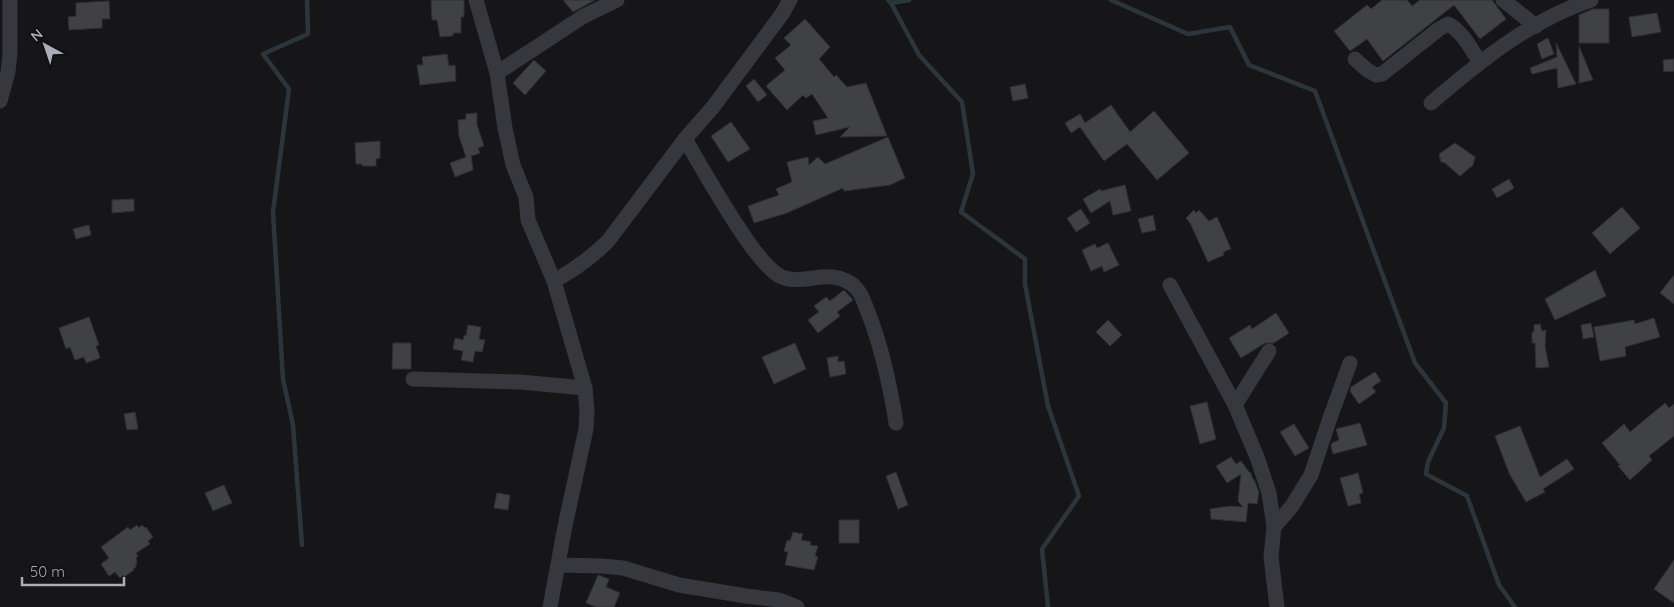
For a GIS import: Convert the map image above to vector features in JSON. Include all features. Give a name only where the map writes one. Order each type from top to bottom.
[{"type":"street","points":[[0,101],[8,72],[10,53],[10,0]]},
{"type":"street","points":[[476,0],[497,73],[505,128],[513,165],[526,197],[528,220],[554,281],[585,388],[586,429],[550,607]]},
{"type":"street","points":[[497,73],[584,16],[617,0]]},
{"type":"street","points":[[554,281],[594,256],[608,241],[685,139],[713,107],[782,14],[790,0]]},
{"type":"street","points":[[1503,0],[1536,26]]},
{"type":"street","points":[[1431,103],[1479,61],[1517,36],[1575,5],[1591,0]]},
{"type":"street","points":[[1355,59],[1376,75],[1382,74],[1448,24],[1454,27],[1479,61]]},
{"type":"street","points":[[685,139],[713,189],[745,238],[761,259],[775,273],[783,278],[793,280],[834,277],[850,283],[858,290],[877,338],[891,390],[896,423]]},
{"type":"street","points":[[1170,285],[1236,405],[1270,493],[1274,527],[1271,557],[1277,607]]},
{"type":"street","points":[[1236,405],[1269,351]]},
{"type":"street","points":[[1274,527],[1292,506],[1311,475],[1350,363]]},
{"type":"street","points":[[413,379],[520,382],[585,388]]},
{"type":"street","points":[[558,565],[623,568],[678,585],[779,600],[797,607]]},
{"type":"building","points":[[431,0],[464,0],[464,17],[461,17],[461,33],[440,37],[437,20],[432,20]]},
{"type":"building","points":[[563,0],[595,0],[573,12]]},
{"type":"building","points":[[1382,0],[1407,0],[1412,6],[1420,0],[1492,0],[1506,19],[1480,39],[1454,5],[1383,61],[1367,39],[1350,51],[1334,31],[1367,5],[1371,9]]},
{"type":"building","points":[[109,1],[110,19],[102,19],[102,28],[69,30],[68,17],[76,16],[76,3]]},
{"type":"building","points":[[1593,9],[1609,9],[1609,43],[1579,43],[1579,15]]},
{"type":"building","points":[[1657,13],[1661,32],[1632,37],[1629,17]]},
{"type":"building","points":[[805,19],[830,47],[819,59],[834,77],[836,75],[847,87],[866,83],[887,136],[840,137],[850,127],[816,135],[813,121],[828,118],[812,94],[806,98],[803,95],[787,110],[766,86],[785,70],[775,58],[791,45],[784,38]]},
{"type":"building","points":[[1548,38],[1554,54],[1542,59],[1537,44]]},
{"type":"building","points":[[1556,43],[1576,84],[1558,88],[1557,68],[1532,74],[1530,68],[1557,57]]},
{"type":"building","points":[[1579,46],[1593,80],[1579,83]]},
{"type":"building","points":[[447,54],[449,66],[455,65],[456,81],[420,85],[417,65],[423,65],[422,57]]},
{"type":"building","points":[[1674,59],[1674,71],[1664,72],[1663,60]]},
{"type":"building","points":[[534,60],[546,71],[525,95],[513,83]]},
{"type":"building","points":[[754,79],[767,95],[758,102],[746,86]]},
{"type":"building","points":[[1025,84],[1028,98],[1013,101],[1010,87]]},
{"type":"building","points":[[1111,105],[1130,132],[1154,111],[1189,153],[1157,180],[1127,144],[1104,161],[1080,127],[1071,133],[1065,123],[1080,114],[1085,123]]},
{"type":"building","points":[[477,113],[477,125],[484,146],[478,148],[480,153],[471,156],[473,170],[455,177],[450,163],[466,157],[459,136],[458,120],[466,119],[466,114]]},
{"type":"building","points":[[731,122],[750,149],[728,162],[711,136]]},
{"type":"building","points":[[888,137],[905,178],[890,185],[844,191],[843,188],[787,213],[754,223],[748,206],[779,195],[776,189],[792,182],[787,162],[808,157],[809,165],[818,157],[825,164]]},
{"type":"building","points":[[380,141],[380,158],[376,159],[376,166],[356,164],[355,143]]},
{"type":"building","points":[[1455,143],[1475,157],[1473,165],[1460,176],[1445,163],[1441,162],[1439,154]]},
{"type":"building","points":[[1509,179],[1514,188],[1497,198],[1492,189]]},
{"type":"building","points":[[1125,185],[1131,211],[1113,215],[1110,201],[1091,213],[1083,199],[1100,189],[1101,191]]},
{"type":"building","points":[[134,199],[134,211],[112,213],[112,200]]},
{"type":"building","points":[[1622,207],[1640,228],[1610,254],[1592,233]]},
{"type":"building","points":[[1081,209],[1090,223],[1076,232],[1067,218]]},
{"type":"building","points":[[1194,210],[1196,213],[1199,210],[1209,221],[1217,217],[1231,249],[1223,252],[1224,255],[1208,262],[1186,218]]},
{"type":"building","points":[[1153,215],[1156,230],[1142,233],[1138,219]]},
{"type":"building","points":[[89,225],[91,235],[76,239],[73,229]]},
{"type":"building","points":[[1108,243],[1119,265],[1104,272],[1102,266],[1091,271],[1082,250],[1095,244],[1097,248]]},
{"type":"building","points":[[1595,270],[1606,296],[1555,320],[1545,299]]},
{"type":"building","points":[[1674,275],[1674,304],[1660,293]]},
{"type":"building","points":[[844,290],[853,300],[837,312],[840,316],[818,333],[808,320],[819,312],[814,306],[826,297],[830,301]]},
{"type":"building","points":[[1276,313],[1289,333],[1274,343],[1265,343],[1241,358],[1229,338],[1250,325],[1252,329]]},
{"type":"building","points":[[89,317],[99,345],[96,346],[100,358],[86,363],[84,357],[75,360],[70,347],[66,349],[59,328]]},
{"type":"building","points":[[1654,318],[1660,337],[1625,347],[1626,356],[1600,361],[1594,327],[1634,320],[1635,324]]},
{"type":"building","points":[[1108,320],[1122,335],[1110,346],[1096,332]]},
{"type":"building","points":[[1591,323],[1594,337],[1583,339],[1581,325]]},
{"type":"building","points":[[1540,324],[1542,331],[1546,330],[1545,346],[1549,367],[1536,368],[1535,343],[1532,343],[1532,332],[1534,332],[1534,325]]},
{"type":"building","points":[[468,325],[481,327],[479,339],[485,340],[482,352],[475,351],[473,362],[461,360],[463,351],[453,349],[455,338],[463,340],[464,335],[466,336]]},
{"type":"building","points":[[393,343],[411,343],[411,369],[392,369]]},
{"type":"building","points":[[795,343],[806,369],[774,384],[762,357]]},
{"type":"building","points":[[838,356],[838,362],[844,361],[846,374],[830,377],[827,358]]},
{"type":"building","points":[[1375,372],[1381,381],[1372,387],[1376,392],[1359,404],[1350,391],[1351,387]]},
{"type":"building","points":[[1207,402],[1216,439],[1200,444],[1190,406]]},
{"type":"building","points":[[1665,403],[1669,408],[1674,404],[1674,436],[1649,456],[1652,460],[1630,480],[1602,443],[1624,424],[1630,432]]},
{"type":"building","points":[[135,412],[138,429],[127,430],[124,414]]},
{"type":"building","points":[[1360,423],[1367,445],[1333,454],[1332,443],[1339,440],[1336,429]]},
{"type":"building","points":[[1294,424],[1309,448],[1295,456],[1280,432]]},
{"type":"building","points":[[1520,426],[1540,477],[1567,459],[1574,469],[1543,489],[1545,492],[1526,502],[1509,473],[1495,436]]},
{"type":"building","points":[[1231,457],[1236,464],[1241,461],[1251,473],[1259,492],[1257,504],[1248,503],[1246,522],[1211,519],[1210,509],[1230,506],[1243,507],[1238,501],[1241,474],[1227,483],[1216,466]]},
{"type":"building","points":[[896,472],[908,505],[898,509],[886,476]]},
{"type":"building","points":[[1358,473],[1363,493],[1359,494],[1361,503],[1348,506],[1340,478]]},
{"type":"building","points":[[224,485],[232,503],[213,511],[205,493]]},
{"type":"building","points":[[497,493],[510,495],[508,510],[494,508]]},
{"type":"building","points":[[839,520],[859,520],[859,543],[839,543]]},
{"type":"building","points":[[137,525],[139,528],[142,525],[146,527],[153,537],[148,541],[150,544],[136,553],[138,556],[134,570],[120,578],[115,572],[109,576],[101,564],[109,558],[101,547],[128,527],[130,530]]},
{"type":"building","points":[[793,532],[803,534],[801,540],[811,542],[810,545],[818,546],[815,556],[818,557],[814,570],[785,565],[788,552],[784,551],[787,540],[790,541]]},
{"type":"building","points":[[1674,560],[1674,603],[1654,589]]},
{"type":"building","points":[[598,575],[609,579],[606,587],[620,593],[614,607],[596,607],[586,603]]},
{"type":"waterway","points":[[302,545],[293,425],[283,379],[273,212],[289,89],[263,54],[308,34],[307,0]]},
{"type":"waterway","points":[[888,0],[891,3],[909,0]]},
{"type":"waterway","points":[[1111,0],[1188,34],[1230,27],[1249,65],[1315,91],[1415,363],[1446,403],[1444,428],[1428,462],[1426,474],[1467,496],[1499,585],[1515,607]]},
{"type":"waterway","points":[[891,3],[919,55],[962,102],[973,174],[961,212],[1025,259],[1025,284],[1048,406],[1079,496],[1042,549],[1048,607]]}]
